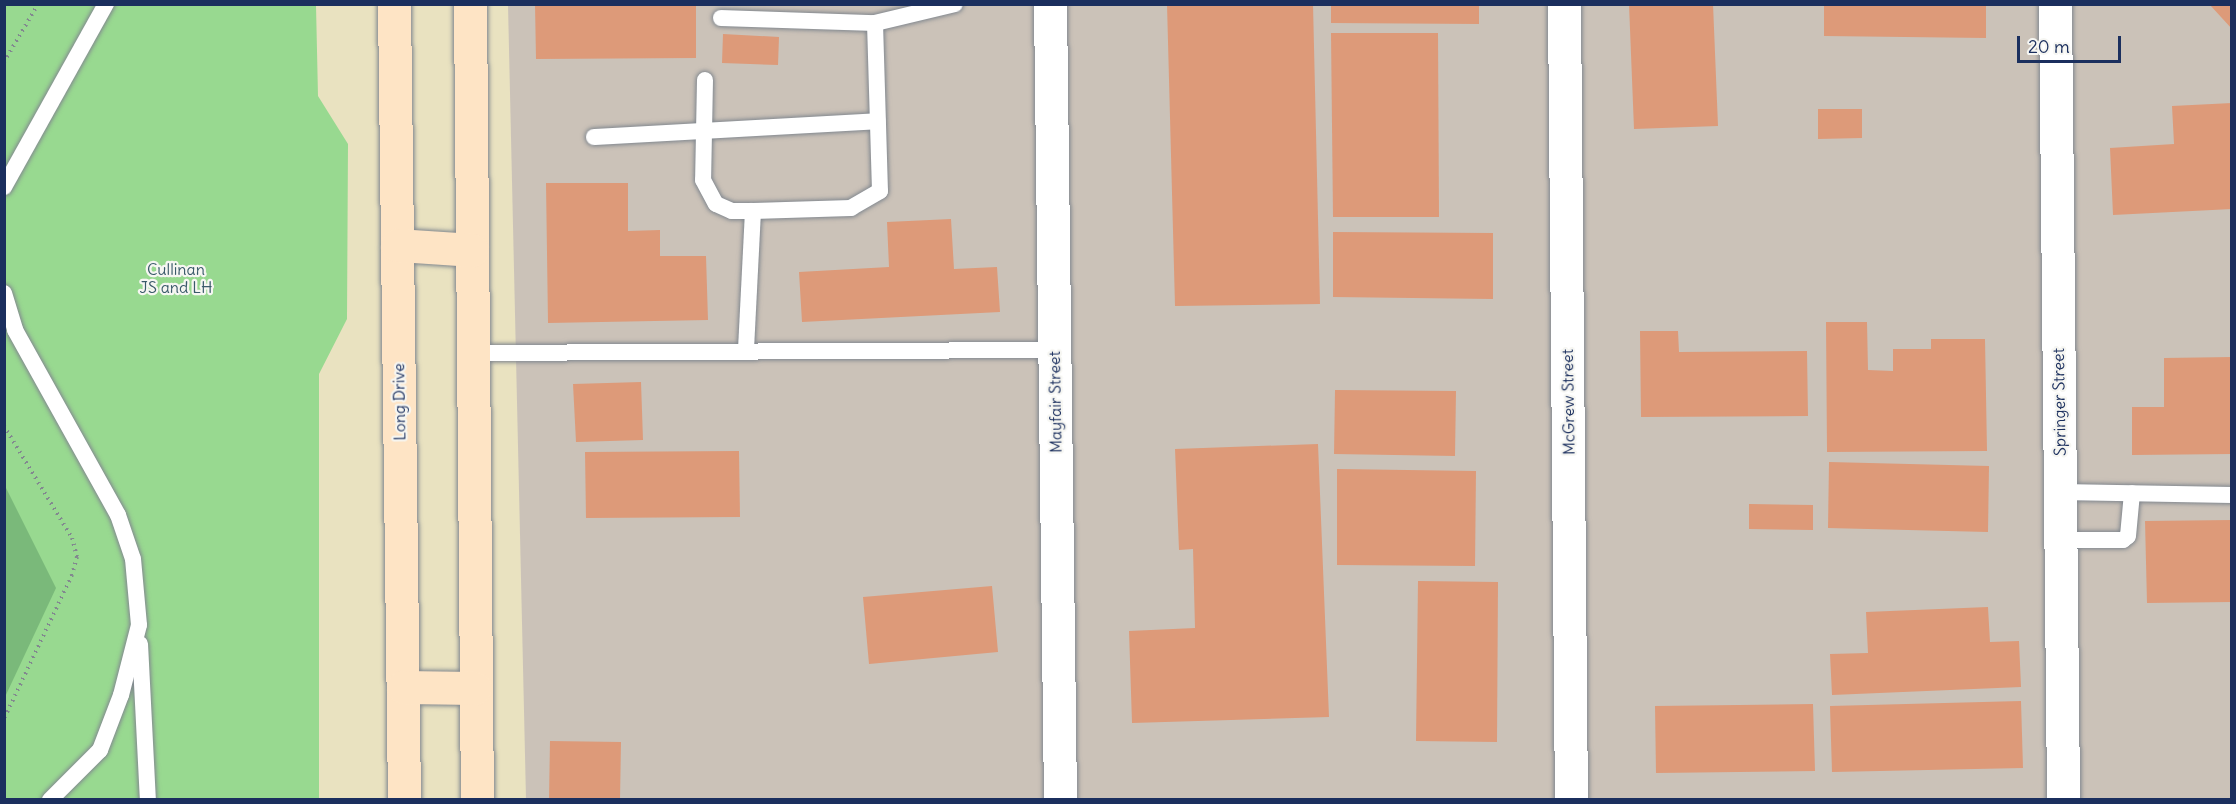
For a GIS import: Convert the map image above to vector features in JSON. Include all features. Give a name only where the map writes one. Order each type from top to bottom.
[{"type":"main road","name":"Long Drive","points":[[394,4],[404,800]]},
{"type":"main road","points":[[470,4],[477,800]]},
{"type":"main road","points":[[397,245],[472,250]]},
{"type":"main road","points":[[403,687],[475,688]]},
{"type":"street","name":"McGrew Street","points":[[1564,4],[1572,800]]},
{"type":"street","name":"Springer Street","points":[[2055,4],[2063,800]]},
{"type":"street","name":"Mayfair Street","points":[[1050,5],[1060,800]]},
{"type":"lane","points":[[4,187],[106,4]]},
{"type":"lane","points":[[721,18],[751,12],[874,23],[955,4]]},
{"type":"lane","points":[[1035,4],[1050,5]]},
{"type":"lane","points":[[705,80],[703,180],[716,204],[732,211],[851,208],[880,190],[874,23]]},
{"type":"lane","points":[[594,137],[704,133],[878,121]]},
{"type":"lane","points":[[746,351],[753,211]]},
{"type":"lane","points":[[4,293],[15,330],[118,515],[133,559],[139,625],[148,800]]},
{"type":"lane","points":[[473,353],[1054,350]]},
{"type":"lane","points":[[2060,492],[2232,495]]},
{"type":"lane","points":[[2061,540],[2123,540],[2128,536],[2132,493]]},
{"type":"lane","points":[[50,800],[100,750],[122,695],[139,625]]},
{"type":"path","points":[[4,62],[38,4]]},
{"type":"path","points":[[4,426],[72,538],[77,556],[72,575],[4,720]]},
{"type":"path","points":[[4,705],[9,710]]},
{"type":"shaded area","points":[[508,5],[2231,5],[2231,799],[526,799]]},
{"type":"green space","name":"Cullinan JS and LH","points":[[5,5],[316,5],[318,96],[348,144],[347,319],[319,374],[319,799],[5,800]]},
{"type":"green space","points":[[5,486],[56,588],[5,697]]},
{"type":"building","points":[[535,4],[696,4],[696,58],[536,59]]},
{"type":"building","points":[[1167,4],[1313,4],[1320,304],[1175,306]]},
{"type":"building","points":[[1331,4],[1479,4],[1479,24],[1331,23]]},
{"type":"building","points":[[1629,4],[1713,4],[1718,126],[1634,129]]},
{"type":"building","points":[[1824,4],[1986,4],[1986,38],[1824,36]]},
{"type":"building","points":[[2210,5],[2232,5],[2232,29]]},
{"type":"building","points":[[1331,33],[1438,33],[1439,217],[1333,217]]},
{"type":"building","points":[[723,34],[779,37],[778,65],[722,63]]},
{"type":"building","points":[[2232,103],[2232,209],[2113,215],[2110,148],[2174,144],[2172,106]]},
{"type":"building","points":[[1818,109],[1862,109],[1862,138],[1818,139]]},
{"type":"building","points":[[546,183],[628,183],[628,231],[660,230],[660,256],[706,256],[708,320],[548,323]]},
{"type":"building","points":[[951,219],[954,269],[997,267],[1000,312],[802,322],[799,272],[889,267],[887,222]]},
{"type":"building","points":[[1333,232],[1493,233],[1493,299],[1333,297]]},
{"type":"building","points":[[1826,322],[1867,322],[1868,370],[1893,371],[1893,349],[1931,349],[1931,339],[1985,339],[1987,451],[1827,452]]},
{"type":"building","points":[[1640,331],[1678,331],[1679,352],[1807,351],[1808,416],[1641,417]]},
{"type":"building","points":[[2232,357],[2232,454],[2132,455],[2132,407],[2164,407],[2164,358]]},
{"type":"building","points":[[641,382],[643,440],[576,442],[573,384]]},
{"type":"building","points":[[1335,390],[1456,391],[1455,456],[1334,454]]},
{"type":"building","points":[[1318,444],[1329,717],[1132,723],[1129,631],[1195,628],[1193,549],[1179,550],[1175,449]]},
{"type":"building","points":[[739,451],[740,517],[586,518],[585,452]]},
{"type":"building","points":[[1829,462],[1989,466],[1988,532],[1828,528]]},
{"type":"building","points":[[1337,469],[1476,471],[1475,566],[1337,565]]},
{"type":"building","points":[[1749,504],[1813,505],[1813,530],[1749,529]]},
{"type":"building","points":[[2232,520],[2232,602],[2147,603],[2145,521]]},
{"type":"building","points":[[1418,581],[1498,582],[1497,742],[1416,741]]},
{"type":"building","points":[[992,586],[998,652],[869,664],[863,597]]},
{"type":"building","points":[[1988,607],[1990,642],[2019,641],[2021,687],[1832,695],[1830,654],[1868,653],[1866,612]]},
{"type":"building","points":[[2021,701],[2023,768],[1832,772],[1830,706]]},
{"type":"building","points":[[1813,704],[1815,771],[1656,773],[1655,706]]},
{"type":"building","points":[[550,741],[621,742],[620,800],[549,800]]}]
